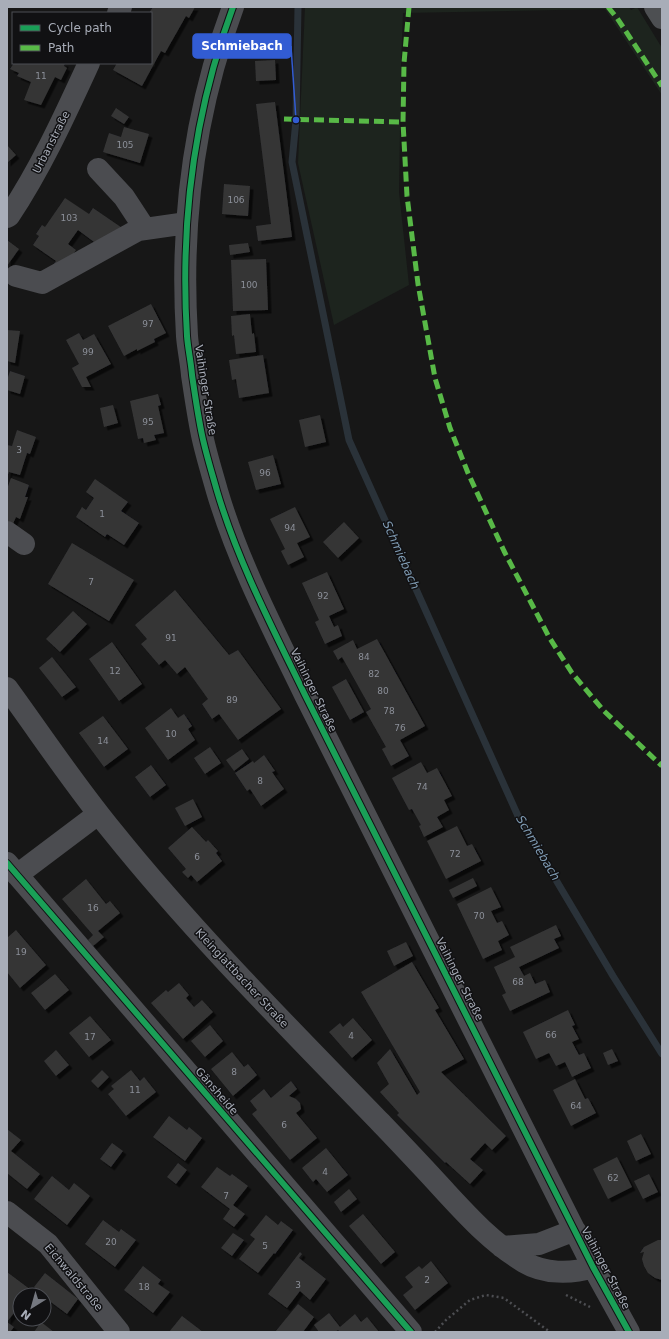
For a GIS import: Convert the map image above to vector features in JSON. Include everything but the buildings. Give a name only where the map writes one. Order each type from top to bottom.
[{"type":"main road","points":[[655,7],[662,18]]},
{"type":"street","name":"Vaihinger Straße","points":[[233,7],[218,50],[204,103],[193,160],[187,224],[187,338],[202,435],[217,493],[236,546],[261,603],[306,695],[593,1267],[629,1332]]},
{"type":"street","name":"Urbanstraße","points":[[7,217],[27,189],[60,126],[89,64]]},
{"type":"street","points":[[98,169],[124,198],[145,229]]},
{"type":"street","points":[[16,276],[42,283],[138,230],[187,224]]},
{"type":"street","name":"Kleinglattbacher Straße","points":[[7,688],[98,814],[180,912],[479,1227],[502,1247],[533,1266],[553,1272],[580,1271],[593,1267]]},
{"type":"street","points":[[12,869],[98,814]]},
{"type":"street","name":"Gänsheide","points":[[12,869],[411,1332]]},
{"type":"street","name":"Eichwaldstraße","points":[[10,1219],[48,1244],[119,1332]]},
{"type":"street","points":[[502,1247],[538,1244],[575,1230]]},
{"type":"path","points":[[435,1332],[446,1320],[470,1300],[486,1295],[504,1298],[550,1332]]},
{"type":"shaded area","points":[[305,7],[629,7],[631,10],[637,7],[662,48],[662,95],[605,9],[403,13],[399,192],[409,285],[334,325],[298,163]]},
{"type":"waterway","name":"Schmiebach","points":[[298,7],[296,120],[292,162],[349,440],[518,816],[613,976],[662,1054]]},
{"type":"marked path","points":[[409,7],[404,63],[403,122],[407,196],[418,284],[435,378],[450,428],[468,473],[504,551],[549,637],[572,673],[604,711],[662,766]]},
{"type":"marked path","points":[[608,7],[617,18],[662,86]]},
{"type":"marked path","points":[[284,119],[403,122]]},
{"type":"cycle path","points":[[233,7],[208,87],[199,128],[188,210],[186,252],[185,294],[188,346],[194,390],[205,449],[217,491],[235,544],[305,695],[593,1267],[629,1332]]},
{"type":"cycle path","points":[[7,863],[411,1332]]},
{"type":"place","name":"Schmiebach","points":[[296,120]]}]
